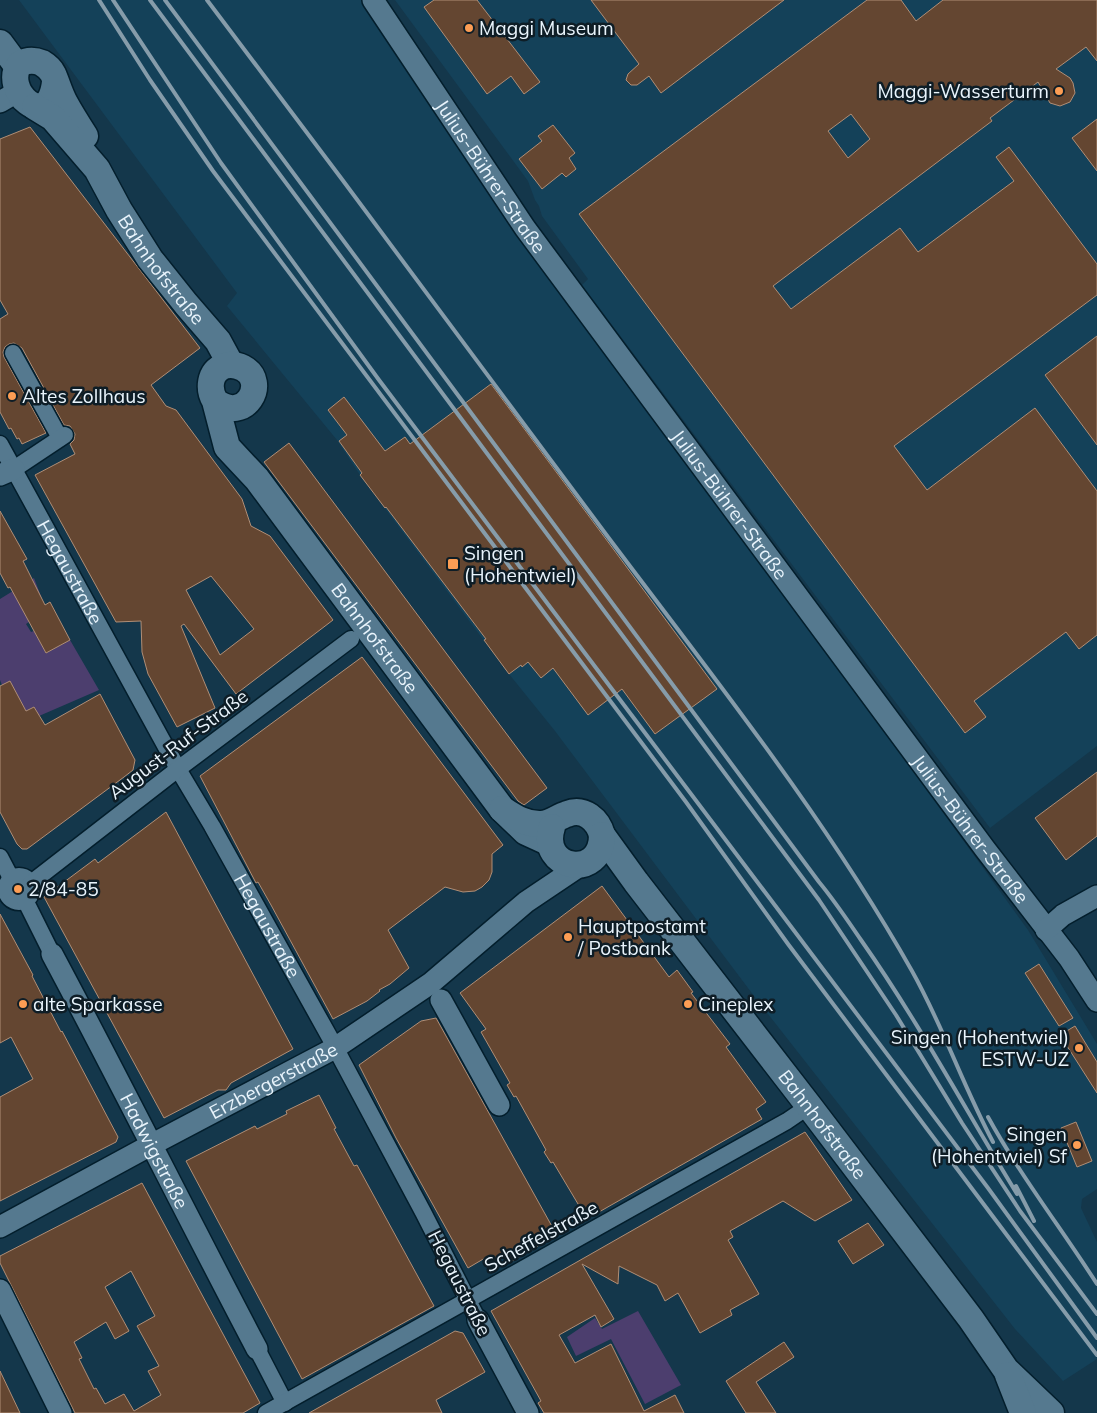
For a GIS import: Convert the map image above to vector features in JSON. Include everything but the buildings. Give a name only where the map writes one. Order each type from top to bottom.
[{"type":"street","name":"Julius-Bührer-Straße","points":[[372,0],[525,228],[1046,930],[1069,958],[1097,1001]]},
{"type":"street","points":[[0,43],[17,66],[12,72],[9,88],[16,101],[47,102],[52,96],[55,82]]},
{"type":"street","name":"Bahnhofstraße","points":[[17,66],[30,61],[38,62],[50,69],[65,104],[85,136],[97,169],[150,259],[218,340],[231,365],[218,370],[210,382],[210,388],[227,447],[248,469],[502,809],[526,832],[553,838]]},
{"type":"street","name":"Bahnhofstraße","points":[[16,101],[53,118],[97,169]]},
{"type":"street","points":[[7,472],[62,437],[13,353]]},
{"type":"street","points":[[215,402],[227,408],[240,408],[250,399],[253,393],[253,379],[244,368],[231,365]]},
{"type":"street","name":"Bahnhofstraße","points":[[240,408],[239,428],[241,446],[248,469]]},
{"type":"street","name":"Hegaustraße","points":[[0,444],[7,472],[217,835],[335,1048],[528,1413]]},
{"type":"street","name":"August-Ruf-Straße","points":[[31,883],[178,769],[351,639]]},
{"type":"street","name":"Bahnhofstraße","points":[[553,838],[572,812],[580,812],[595,820],[600,827],[602,835],[636,882],[971,1319],[1006,1370],[1051,1413]]},
{"type":"street","points":[[584,864],[595,858],[602,844],[602,835]]},
{"type":"street","name":"Bahnhofstraße","points":[[553,838],[565,863],[572,865],[584,864],[610,869],[636,882]]},
{"type":"street","name":"Erzbergerstraße","points":[[526,902],[547,870],[553,838]]},
{"type":"street","points":[[0,857],[11,878]]},
{"type":"street","name":"Erzbergerstraße","points":[[0,1227],[335,1048],[432,983],[526,902],[584,864]]},
{"type":"street","points":[[22,876],[31,883],[31,893],[25,900],[16,902],[4,899],[5,889],[11,878],[22,876]]},
{"type":"street","points":[[1046,930],[1063,915],[1097,896]]},
{"type":"street","name":"Hadwigstraße","points":[[25,900],[285,1403]]},
{"type":"street","points":[[441,1000],[499,1104]]},
{"type":"street","name":"Scheffelstraße","points":[[266,1413],[787,1121],[809,1106]]},
{"type":"street","points":[[0,1290],[61,1413]]},
{"type":"street","name":"Bahnhofstraße","points":[[1006,1370],[1023,1413]]},
{"type":"shaded area","points":[[19,0],[367,0],[406,55],[498,208],[1028,930],[1097,1044],[1097,1189],[1082,1199],[1081,1208],[1097,1242],[1097,1359],[1063,1381],[1015,1329],[757,1000],[555,731],[509,674],[360,475],[337,440],[227,306],[237,293]]},
{"type":"shaded area","points":[[395,0],[1097,0],[1097,746],[990,828],[582,285],[588,279],[542,216],[528,181]]},
{"type":"shaded area","points":[[34,578],[42,599],[23,610],[29,622],[26,624],[31,632],[34,631],[46,653],[70,640],[99,690],[39,716],[34,707],[26,711],[2,685],[0,680],[0,599]]},
{"type":"shaded area","points":[[638,1311],[681,1385],[645,1404],[611,1339],[576,1356],[567,1337],[595,1318],[602,1329]]},
{"type":"railway","points":[[99,0],[150,80],[213,171],[686,802],[788,944],[1097,1355]]},
{"type":"railway","points":[[113,0],[221,163],[379,380],[988,1188],[1097,1338]]},
{"type":"railway","points":[[150,0],[819,900],[896,1015],[962,1123],[1020,1211],[1097,1314]]},
{"type":"railway","points":[[165,0],[841,911],[902,1002],[1017,1194]]},
{"type":"railway","points":[[207,0],[806,803],[843,858],[912,971],[934,1013],[993,1142]]},
{"type":"railway","points":[[988,1117],[1027,1181],[1097,1284]]},
{"type":"railway","points":[[1016,1186],[1034,1221]]},
{"type":"place","name":"Maggi Museum","points":[[469,28]]},
{"type":"place","name":"Maggi-Wasserturm","points":[[1059,91]]},
{"type":"place","name":"Altes Zollhaus","points":[[12,396]]},
{"type":"place","name":"Singen (Hohentwiel)","points":[[453,564]]},
{"type":"place","name":"2/84-85","points":[[18,889]]},
{"type":"place","name":"Hauptpostamt / Postbank","points":[[568,937]]},
{"type":"place","name":"alte Sparkasse","points":[[23,1004]]},
{"type":"place","name":"Cineplex","points":[[688,1004]]},
{"type":"place","name":"Singen (Hohentwiel) ESTW-UZ","points":[[1079,1048]]},
{"type":"place","name":"Singen (Hohentwiel) Sf","points":[[1077,1145]]}]
